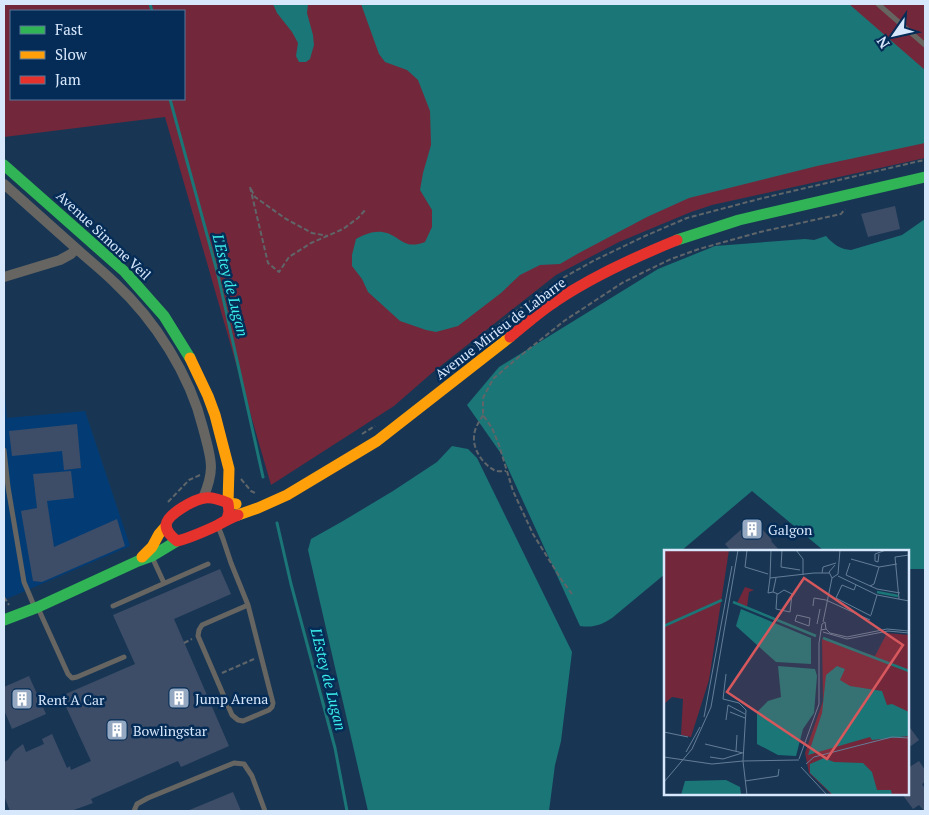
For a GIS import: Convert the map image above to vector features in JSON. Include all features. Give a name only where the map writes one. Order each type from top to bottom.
[{"type":"main road","name":"Avenue Simone Veil","points":[[4,165],[126,272],[164,316],[180,340],[208,396],[222,440],[229,473],[228,503]]},
{"type":"main road","name":"Avenue Mirieu de Labarre","points":[[4,620],[37,608],[152,556],[177,540],[185,539],[260,503],[286,495],[377,441],[555,301],[596,277],[650,251],[682,238],[739,220],[925,177]]},
{"type":"main road","name":"Avenue Mirieu de Labarre","points":[[138,561],[152,547],[166,526],[168,518],[175,512],[203,498]]},
{"type":"main road","points":[[203,498],[218,498],[228,503],[260,503]]},
{"type":"main road","points":[[222,522],[229,512],[228,503]]},
{"type":"main road","points":[[166,526],[168,532],[177,540]]},
{"type":"street","name":"Avenue Simone Veil","points":[[4,184],[116,283],[135,303],[168,347],[186,382],[201,420],[211,460],[210,480],[203,498]]},
{"type":"street","points":[[47,222],[56,211]]},
{"type":"street","points":[[4,277],[60,260],[76,249]]},
{"type":"street","points":[[168,347],[180,340]]},
{"type":"lane","points":[[878,4],[925,45]]},
{"type":"lane","points":[[4,450],[8,487],[24,582],[68,674],[72,678],[77,677],[124,657]]},
{"type":"lane","points":[[222,522],[224,539],[231,563],[248,605],[273,703],[272,708],[243,721],[238,720],[232,715],[198,636],[202,625],[248,605]]},
{"type":"lane","points":[[152,556],[164,583]]},
{"type":"lane","points":[[113,606],[208,564]]},
{"type":"lane","points":[[134,811],[137,804],[148,798],[234,763],[244,764],[252,776],[265,811]]},
{"type":"path","points":[[328,236],[312,233],[286,219],[255,198],[250,186],[268,263],[279,272],[289,257],[311,243],[328,236],[343,229],[358,218],[366,209]]},
{"type":"path","points":[[507,472],[495,471],[483,462],[476,450],[474,438],[477,426],[483,415],[483,398],[493,379],[543,336],[622,283],[671,259],[760,232],[841,214],[845,209]]},
{"type":"path","points":[[483,415],[492,428],[513,491],[533,534],[572,594]]},
{"type":"path","points":[[229,473],[237,476],[255,494],[260,503]]},
{"type":"path","points":[[166,503],[189,480],[200,475],[211,474]]},
{"type":"path","points":[[4,597],[9,605],[4,607]]},
{"type":"path","points":[[184,643],[198,636]]},
{"type":"path","points":[[215,676],[261,656]]},
{"type":"shaded area","points":[[4,4],[925,4],[925,158],[712,205],[619,242],[556,275],[433,372],[394,406],[271,485],[165,117],[4,137]]},
{"type":"shaded area","points":[[273,4],[308,4],[307,13],[314,45],[310,59],[306,62],[299,62],[296,56],[298,43]]},
{"type":"shaded area","points":[[361,4],[849,4],[925,70],[925,143],[817,166],[689,198],[647,217],[560,264],[540,265],[520,275],[501,293],[458,326],[436,332],[426,330],[400,321],[368,292],[362,279],[352,266],[352,255],[356,239],[371,233],[382,232],[388,233],[411,245],[425,242],[432,227],[432,210],[420,190],[431,145],[430,111],[418,80],[407,70],[385,62],[379,54]]},
{"type":"shaded area","points":[[925,219],[925,569],[909,569],[909,550],[823,550],[752,491],[682,550],[664,550],[664,575],[612,618],[589,627],[580,626],[502,455],[467,405],[499,367],[658,269],[715,246],[805,239],[814,240],[826,236],[837,246],[851,250],[902,235]]},
{"type":"shaded area","points":[[4,385],[7,418],[85,411],[130,546],[4,600]]},
{"type":"shaded area","points":[[452,446],[468,449],[477,458],[572,652],[561,741],[555,765],[549,811],[368,811],[308,550],[311,539],[393,491],[437,462]]},
{"type":"building","points":[[895,206],[900,229],[868,237],[861,214]]},
{"type":"building","points":[[77,424],[81,468],[64,470],[62,451],[12,456],[9,431]]},
{"type":"building","points":[[71,471],[74,498],[47,501],[54,547],[117,519],[125,546],[42,582],[33,581],[21,511],[37,508],[33,474]]},
{"type":"building","name":"Galgon","points":[[753,519],[779,550],[730,550],[725,544]]},
{"type":"building","points":[[220,569],[231,594],[174,619],[229,746],[181,767],[178,761],[91,799],[93,803],[71,811],[10,811],[4,796],[4,762],[23,744],[26,752],[44,744],[42,739],[52,734],[67,768],[70,766],[71,770],[91,761],[61,696],[135,664],[113,615]]},
{"type":"building","name":"Rent A Car","points":[[29,676],[46,714],[12,729],[4,710],[4,687]]},
{"type":"building","points":[[909,726],[919,740],[911,746],[909,743]]},
{"type":"building","points":[[919,761],[925,770],[925,782],[922,784],[925,789],[925,811],[919,805],[913,809],[903,795],[909,795],[909,767]]},
{"type":"building","points":[[233,792],[241,811],[187,811]]},
{"type":"waterway","name":"L'Estey de Lugan","points":[[150,4],[152,10]]},
{"type":"waterway","name":"L'Estey de Lugan","points":[[170,100],[218,275],[263,477]]},
{"type":"waterway","name":"L'Estey de Lugan","points":[[277,523],[291,584],[335,748],[347,811]]},
{"type":"traffic: fast","points":[[4,165],[125,272],[164,316],[190,358]]},
{"type":"traffic: fast","points":[[677,240],[739,220],[925,177]]},
{"type":"traffic: fast","points":[[4,620],[38,607],[152,556],[177,541]]},
{"type":"traffic: slow","points":[[238,515],[287,495],[377,441],[510,337]]},
{"type":"traffic: slow","points":[[190,358],[215,415],[229,469],[228,503],[236,504]]},
{"type":"traffic: slow","points":[[142,557],[152,547],[166,526]]},
{"type":"traffic: jam","points":[[510,337],[550,305],[585,283],[630,260],[677,240]]},
{"type":"traffic: jam","points":[[227,519],[229,512],[228,503],[214,498],[205,498],[189,504],[176,512],[171,516],[166,528],[177,541],[201,533],[238,515]]},
{"type":"place","name":"Galgon","points":[[752,529]]},
{"type":"place","name":"Jump Arena","points":[[179,698]]},
{"type":"place","name":"Rent A Car","points":[[22,699]]},
{"type":"place","name":"Bowlingstar","points":[[117,730]]}]
